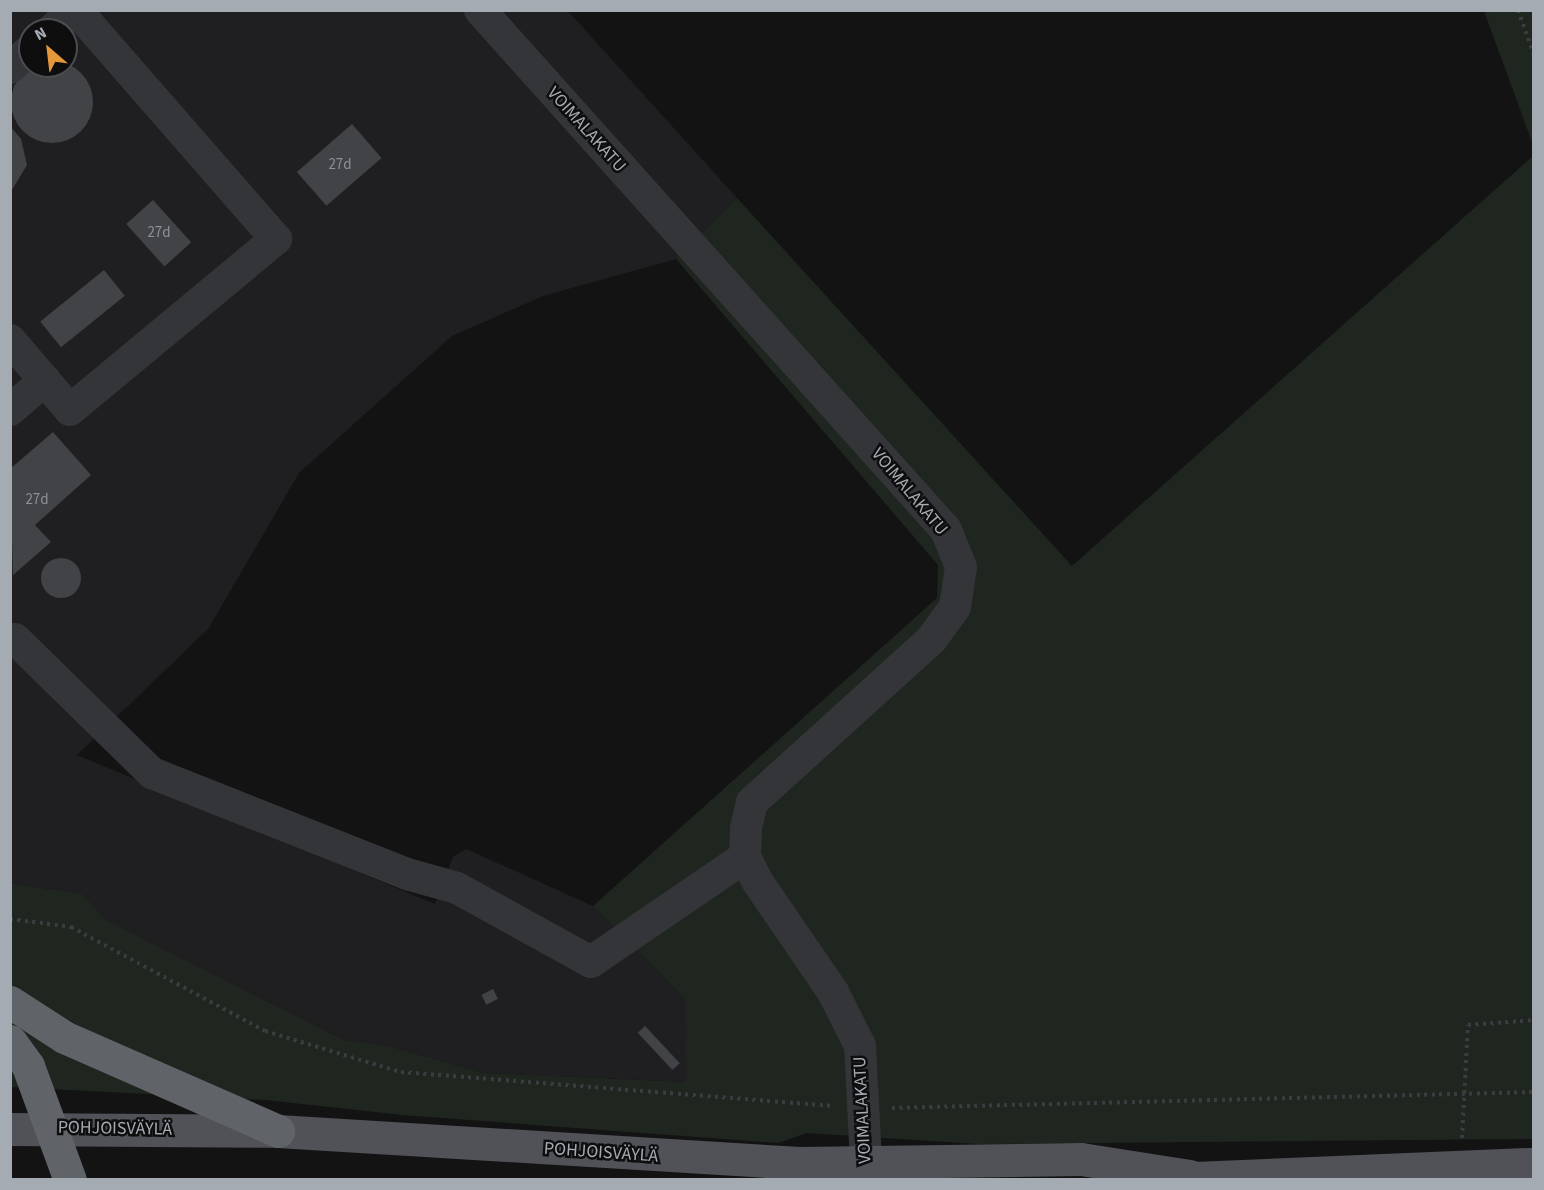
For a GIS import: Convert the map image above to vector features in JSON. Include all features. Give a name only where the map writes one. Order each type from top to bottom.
[{"type":"highway","points":[[10,1002],[64,1037],[278,1131]]},
{"type":"highway","points":[[10,1041],[28,1066],[53,1128],[70,1179]]},
{"type":"main road","name":"POHJOISVÄYLÄ","points":[[10,1129],[278,1131],[867,1171],[1081,1159],[1177,1178],[1533,1166]]},
{"type":"lane","points":[[10,340],[70,410],[276,239],[75,10]]},
{"type":"lane","name":"VOIMALAKATU","points":[[480,10],[946,530],[961,567],[955,607],[933,639],[752,802],[745,857],[833,992],[860,1046],[867,1108],[867,1171]]},
{"type":"lane","points":[[10,410],[45,380]]},
{"type":"lane","points":[[12,632],[152,773],[407,874],[457,888],[591,962],[745,857]]},
{"type":"path","points":[[1518,10],[1533,56]]},
{"type":"path","points":[[10,919],[71,927],[265,1031],[401,1072],[867,1108],[1533,1092]]},
{"type":"path","points":[[1460,1168],[1468,1025],[1533,1020]]},
{"type":"shaded area","points":[[10,11],[568,11],[737,198],[676,259],[543,296],[452,336],[299,473],[208,629],[77,755],[435,904],[453,857],[466,849],[593,906],[685,999],[687,1082],[484,1073],[385,1045],[344,1040],[103,919],[83,894],[11,883]]},
{"type":"shaded area","points":[[1484,11],[1533,11],[1533,145]]},
{"type":"shaded area","points":[[1533,156],[1533,1139],[978,1144],[807,1133],[778,1143],[402,1115],[266,1100],[11,1087],[10,883],[83,894],[104,919],[344,1040],[385,1045],[484,1073],[686,1082],[685,999],[593,906],[937,598],[938,565],[676,259],[737,198],[1072,566]]},
{"type":"building","points":[[78,70],[86,79],[93,94],[93,110],[86,125],[75,136],[60,143],[44,143],[29,136],[18,125],[11,110],[11,94],[19,78],[78,78]]},
{"type":"building","points":[[352,124],[382,158],[326,206],[297,172]]},
{"type":"building","points":[[10,126],[21,139],[27,165],[10,193]]},
{"type":"building","points":[[153,200],[191,242],[164,266],[126,224]]},
{"type":"building","points":[[104,270],[125,296],[61,347],[40,322]]},
{"type":"building","points":[[53,432],[91,475],[35,525],[51,542],[13,575],[10,469]]},
{"type":"building","points":[[61,558],[69,559],[75,564],[80,570],[80,586],[75,592],[69,597],[61,598],[53,597],[47,592],[42,586],[41,578],[42,570],[47,564],[53,559]]},
{"type":"building","points":[[493,989],[498,999],[486,1005],[481,995]]},
{"type":"building","points":[[645,1026],[680,1063],[672,1070],[638,1033]]}]
